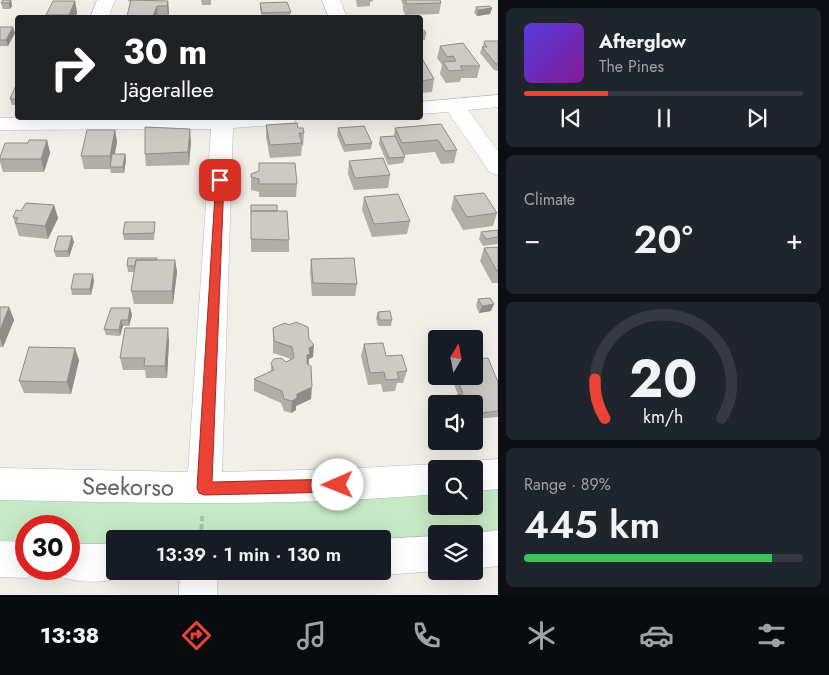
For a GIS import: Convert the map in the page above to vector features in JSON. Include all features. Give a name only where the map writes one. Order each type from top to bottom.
[{"type":"street","points":[[100,15],[106,0]]},
{"type":"street","points":[[331,0],[337,15]]},
{"type":"street","points":[[423,108],[498,101]]},
{"type":"street","points":[[455,106],[498,168]]},
{"type":"street","points":[[0,124],[62,121],[222,122],[254,120]]},
{"type":"street","points":[[204,488],[222,122]]},
{"type":"street","points":[[483,475],[498,474]]},
{"type":"street","name":"Seekorso","points":[[0,484],[204,488],[338,485],[428,479]]},
{"type":"street","points":[[483,550],[498,548]]},
{"type":"street","points":[[391,556],[428,554]]},
{"type":"street","points":[[0,559],[15,560]]},
{"type":"street","points":[[80,562],[106,562]]},
{"type":"street","points":[[198,595],[199,580]]},
{"type":"green space","points":[[498,487],[498,534],[483,534],[483,525],[428,525],[428,540],[391,542],[391,530],[106,530],[106,549],[80,549],[80,515],[15,515],[15,547],[0,547],[0,498],[393,495],[428,492],[428,515],[483,515],[483,488]]},
{"type":"building","points":[[3,0],[11,0],[9,3],[1,3]]},
{"type":"building","points":[[131,0],[168,1],[167,6],[157,6],[153,15],[127,15]]},
{"type":"building","points":[[405,0],[440,0],[441,3],[407,4]]},
{"type":"building","points":[[53,1],[75,1],[69,15],[46,15]]},
{"type":"building","points":[[287,2],[291,12],[262,13],[260,3]]},
{"type":"building","points":[[489,6],[492,8],[478,10],[476,7]]},
{"type":"building","points":[[0,27],[13,27],[6,40],[0,40]]},
{"type":"building","points":[[485,41],[498,41],[498,64],[482,47],[487,47],[484,43]]},
{"type":"building","points":[[463,43],[480,66],[460,66],[463,70],[449,71],[443,62],[456,61],[453,56],[447,57],[440,46]]},
{"type":"building","points":[[423,60],[434,79],[423,81]]},
{"type":"building","points":[[15,88],[15,99],[10,99]]},
{"type":"building","points":[[297,123],[298,128],[303,128],[304,133],[299,133],[302,143],[270,145],[266,125]]},
{"type":"building","points":[[441,124],[457,150],[445,151],[438,140],[402,143],[395,128]]},
{"type":"building","points":[[364,126],[372,143],[345,145],[338,128]]},
{"type":"building","points":[[145,127],[190,129],[188,152],[145,154]]},
{"type":"building","points":[[87,130],[115,130],[110,156],[81,156]]},
{"type":"building","points":[[395,136],[405,157],[389,158],[380,137]]},
{"type":"building","points":[[29,140],[47,140],[41,159],[0,159],[5,143],[28,143]]},
{"type":"building","points":[[112,154],[125,154],[123,167],[110,167]]},
{"type":"building","points":[[383,158],[390,175],[355,178],[349,161]]},
{"type":"building","points":[[259,163],[295,163],[297,184],[259,184],[259,179],[251,177],[251,174],[259,171]]},
{"type":"building","points":[[484,193],[497,213],[467,217],[454,196]]},
{"type":"building","points":[[398,194],[410,221],[374,224],[364,197]]},
{"type":"building","points":[[26,203],[54,205],[45,226],[15,223],[18,218],[13,217],[16,210],[21,211]]},
{"type":"building","points":[[251,205],[277,205],[277,211],[251,211]]},
{"type":"building","points":[[251,211],[287,211],[289,240],[251,239]]},
{"type":"building","points":[[125,222],[155,222],[154,233],[123,234]]},
{"type":"building","points":[[498,230],[498,237],[486,239],[481,232]]},
{"type":"building","points":[[58,236],[72,236],[68,251],[54,251]]},
{"type":"building","points":[[498,247],[498,271],[497,271],[484,248]]},
{"type":"building","points":[[128,258],[157,258],[157,260],[136,260],[135,266],[127,266]]},
{"type":"building","points":[[354,258],[357,284],[313,283],[311,259]]},
{"type":"building","points":[[136,260],[175,260],[172,291],[131,291]]},
{"type":"building","points":[[74,274],[93,274],[90,289],[71,289]]},
{"type":"building","points":[[490,298],[494,304],[482,306],[478,299]]},
{"type":"building","points":[[0,307],[9,307],[0,330]]},
{"type":"building","points":[[111,308],[130,308],[128,320],[121,320],[119,330],[104,329]]},
{"type":"building","points":[[390,311],[392,320],[379,320],[378,312]]},
{"type":"building","points":[[296,322],[308,327],[309,339],[314,345],[309,348],[310,354],[307,355],[307,364],[311,366],[312,387],[297,394],[297,398],[292,401],[284,399],[282,391],[254,379],[274,370],[271,363],[274,359],[281,358],[286,362],[294,358],[292,347],[274,341],[273,328],[285,323],[289,325]]},
{"type":"building","points":[[125,328],[168,328],[165,366],[144,366],[145,358],[120,358]]},
{"type":"building","points":[[383,343],[386,356],[402,355],[407,371],[397,372],[399,379],[386,380],[384,372],[370,373],[364,344]]},
{"type":"building","points":[[29,347],[75,348],[67,382],[19,381]]},
{"type":"building","points":[[483,358],[488,358],[498,382],[498,411],[483,413],[483,395],[458,395],[463,394],[460,385],[483,385]]},
{"type":"route","points":[[220,180],[204,488],[338,485]]}]
